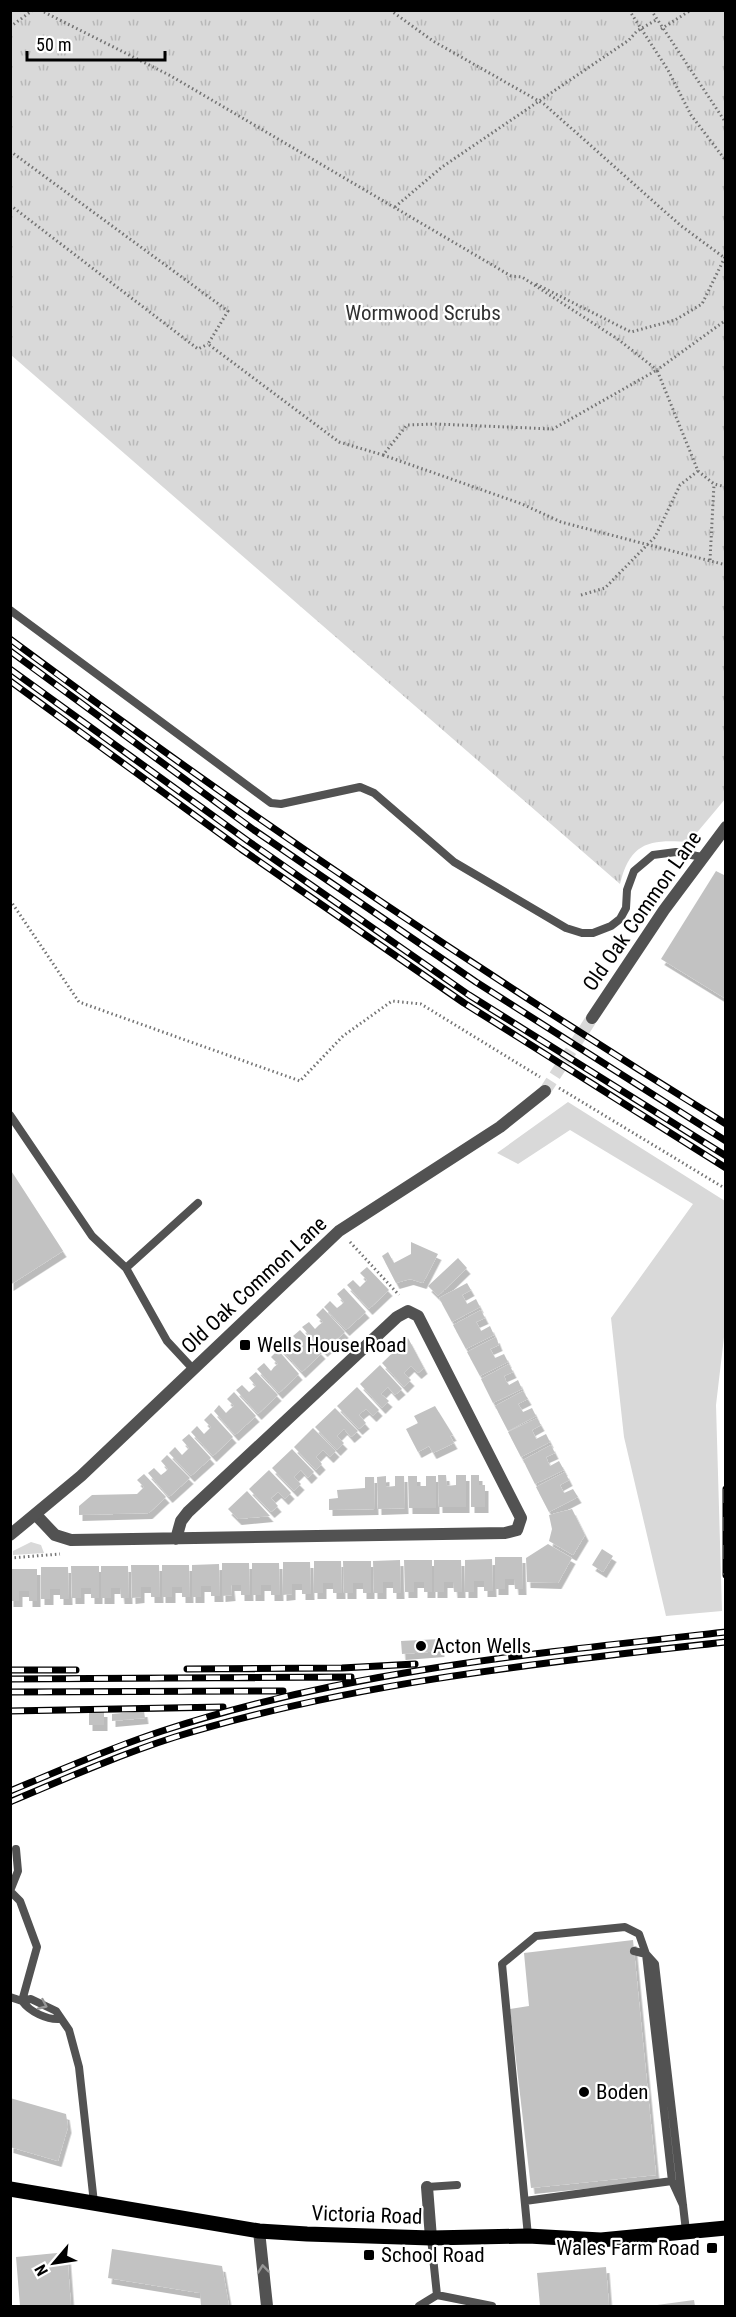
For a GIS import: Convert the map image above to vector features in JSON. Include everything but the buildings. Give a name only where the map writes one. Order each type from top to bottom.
[{"type":"main road","name":"Victoria Road","points":[[10,2189],[259,2231],[431,2238],[528,2236],[601,2240],[726,2228]]},
{"type":"street","name":"Old Oak Common Lane","points":[[592,1018],[702,857],[726,827]]},
{"type":"street","name":"Old Oak Common Lane","points":[[10,1535],[37,1516],[339,1231],[500,1127],[548,1088]]},
{"type":"street","points":[[37,1516],[62,1539],[176,1539],[505,1533],[516,1530],[521,1518],[418,1316],[408,1311],[397,1317],[188,1512],[178,1526],[176,1539]]},
{"type":"street","points":[[427,2187],[431,2238]]},
{"type":"street","points":[[259,2231],[267,2307]]},
{"type":"lane","points":[[10,610],[271,802],[281,804],[360,787],[374,793],[454,862],[566,928],[593,933],[611,926],[620,919],[626,908],[627,890],[634,871],[652,855],[676,852],[702,857]]},
{"type":"lane","points":[[10,1115],[92,1236],[126,1268],[167,1341],[193,1369]]},
{"type":"lane","points":[[126,1268],[198,1203]]},
{"type":"lane","points":[[15,1849],[18,1871],[10,1891],[20,1901],[37,1947],[22,2001]]},
{"type":"lane","points":[[528,2236],[502,1964],[536,1936],[625,1927],[639,1934],[646,1954],[672,2181],[683,2205]]},
{"type":"lane","points":[[634,1952],[646,1954],[655,1964],[684,2195],[686,2231]]},
{"type":"lane","points":[[10,1997],[22,2001],[27,2009],[53,2019],[60,2019],[69,2030],[79,2067],[94,2204]]},
{"type":"lane","points":[[525,2200],[672,2181]]},
{"type":"lane","points":[[427,2187],[457,2185]]},
{"type":"lane","points":[[431,2238],[437,2295]]},
{"type":"lane","points":[[419,2307],[437,2295],[492,2307]]},
{"type":"path","points":[[10,27],[33,10]]},
{"type":"path","points":[[39,10],[171,76],[511,276],[522,277],[631,332],[675,320],[702,304],[725,258],[680,225],[538,102],[433,41],[390,10]]},
{"type":"path","points":[[629,10],[668,70],[691,115],[726,161]]},
{"type":"path","points":[[651,10],[661,29],[726,123]]},
{"type":"path","points":[[661,29],[691,10]]},
{"type":"path","points":[[394,207],[442,167],[629,40],[641,28],[656,20]]},
{"type":"path","points":[[10,151],[228,311],[208,344],[198,349],[10,205]]},
{"type":"path","points":[[522,277],[620,340],[657,370],[698,471],[714,484],[726,487]]},
{"type":"path","points":[[383,455],[407,425],[553,429],[657,370],[703,334],[726,320]]},
{"type":"path","points":[[208,344],[339,442],[383,455],[522,504],[561,522],[726,565]]},
{"type":"path","points":[[581,595],[605,588],[655,537],[680,485],[698,471]]},
{"type":"path","points":[[710,560],[714,484]]},
{"type":"path","points":[[10,900],[79,1002],[300,1081],[343,1036],[392,1001],[421,1004],[542,1078]]},
{"type":"path","points":[[548,1088],[724,1189]]},
{"type":"path","points":[[350,1242],[399,1295]]},
{"type":"path","points":[[10,1558],[60,1554]]},
{"type":"green space","name":"Wormwood Scrubs","points":[[11,10],[725,11],[726,798],[689,842],[663,841],[644,846],[630,859],[620,884],[11,355]]},
{"type":"green space","points":[[568,1102],[725,1201],[726,1320],[716,1405],[722,1611],[666,1616],[624,1437],[611,1318],[693,1204],[570,1130],[518,1164],[497,1153]]},
{"type":"green space","points":[[31,1542],[41,1545],[44,1553],[13,1555],[13,1551]]},
{"type":"tunnel","points":[[545,1091],[592,1018]]},
{"type":"railway","points":[[10,639],[185,766],[363,889],[634,1067],[726,1124]]},
{"type":"railway","points":[[10,651],[254,830],[476,982],[726,1141]]},
{"type":"railway","points":[[10,669],[248,841],[469,995],[726,1156]]},
{"type":"railway","points":[[10,681],[241,849],[464,1003],[726,1168]]},
{"type":"railway","points":[[726,1489],[726,1575]]},
{"type":"railway","points":[[10,1791],[162,1731],[231,1710],[300,1693],[441,1667],[726,1632]]},
{"type":"railway","points":[[10,1802],[112,1759],[175,1737],[311,1702],[379,1688],[517,1667],[726,1642]]},
{"type":"railway","points":[[187,1669],[342,1668],[415,1664]]},
{"type":"railway","points":[[10,1670],[76,1670]]},
{"type":"railway","points":[[10,1679],[351,1677]]},
{"type":"railway","points":[[10,1692],[283,1691]]},
{"type":"railway","points":[[10,1711],[223,1707]]},
{"type":"place","name":"Wells House Road","points":[[245,1345]]},
{"type":"place","name":"Acton Wells","points":[[421,1646]]},
{"type":"place","name":"Boden","points":[[584,2092]]},
{"type":"place","name":"Wales Farm Road","points":[[712,2248]]},
{"type":"place","name":"School Road","points":[[369,2255]]}]
